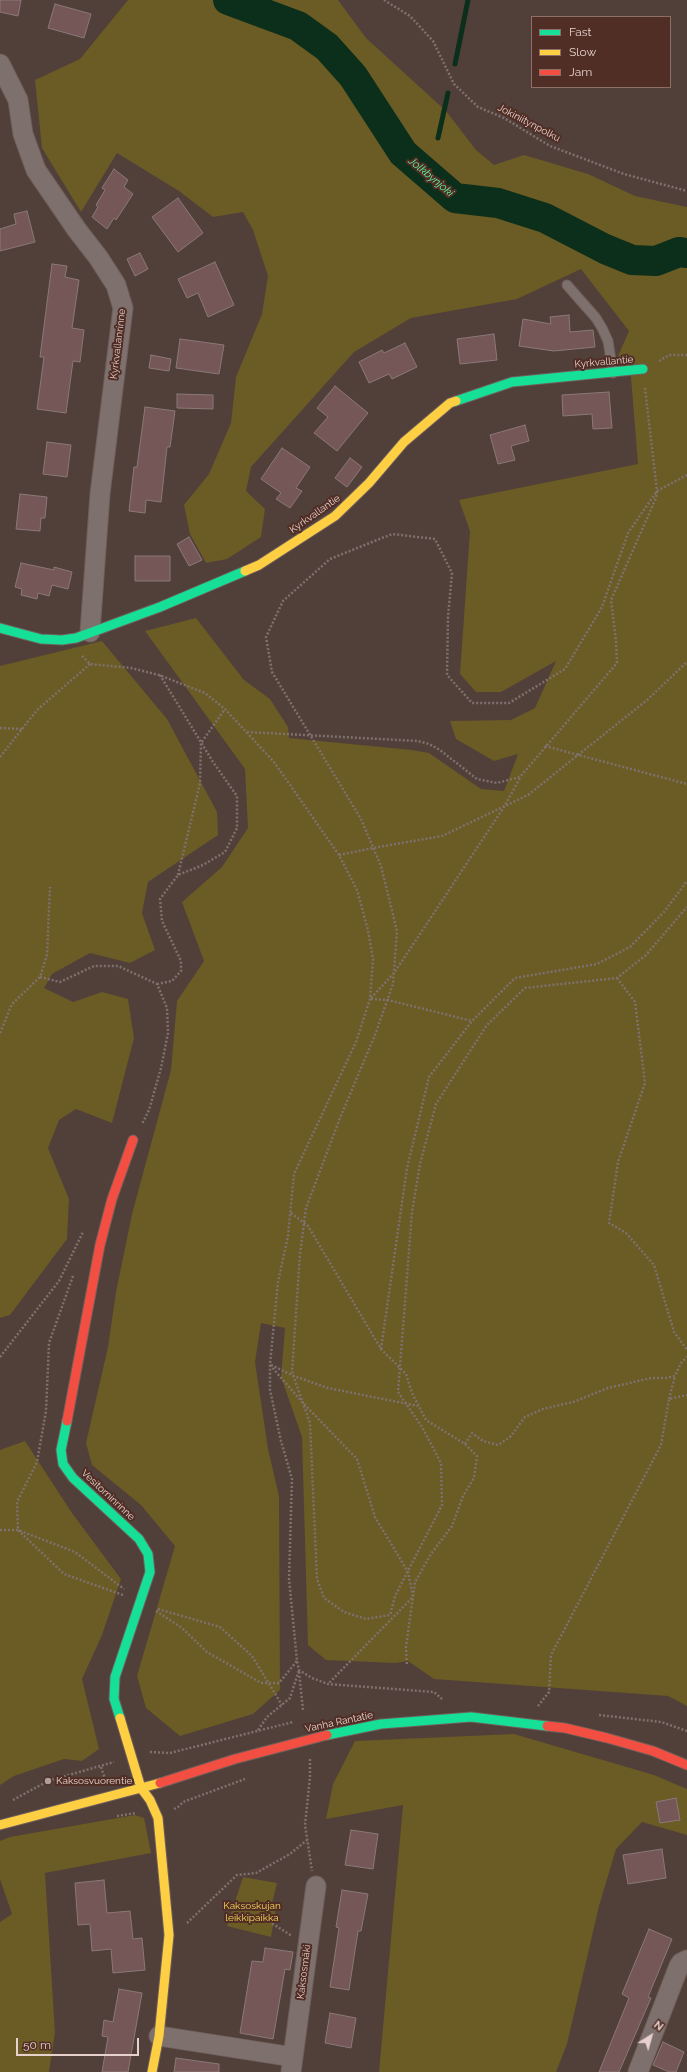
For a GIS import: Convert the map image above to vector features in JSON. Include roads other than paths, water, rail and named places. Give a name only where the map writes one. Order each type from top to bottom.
[{"type":"street","name":"Kyrkvallanrinne","points":[[0,64],[18,100],[23,134],[36,170],[54,198],[98,257],[116,285],[123,308],[100,494],[90,632]]},
{"type":"street","name":"Kyrkvallantie","points":[[0,628],[41,639],[66,640],[160,607],[259,565],[335,516],[369,483],[412,434],[450,403],[512,382],[643,369]]},
{"type":"street","name":"Vesitorninrinne","points":[[133,1140],[112,1199],[103,1232],[61,1450],[63,1464],[73,1478],[139,1539],[148,1554],[150,1572],[115,1677],[114,1699],[141,1788]]},
{"type":"street","name":"Vanha Rantatie","points":[[0,1825],[141,1788],[316,1737],[381,1724],[431,1718],[471,1717],[566,1728],[653,1751],[687,1765]]},
{"type":"street","points":[[141,1788],[157,1814],[169,1935],[159,2036],[152,2072]]},
{"type":"street","name":"Kaksosmäki","points":[[159,2036],[292,2065],[316,1886]]},
{"type":"street","points":[[638,2072],[679,1966],[687,1960]]},
{"type":"lane","points":[[567,285],[596,318],[602,328],[608,341],[613,373]]},
{"type":"waterway","name":"Jolkbynjoki","points":[[228,0],[298,26],[327,47],[353,76],[403,153],[455,198],[498,203],[545,218],[605,249],[632,260],[656,261],[679,252],[687,253]]},
{"type":"waterway","points":[[455,64],[468,0]]},
{"type":"waterway","points":[[438,138],[448,93]]},
{"type":"place","name":"Kaksosvuorentie","points":[[48,1781]]},
{"type":"park label","name":"Kaksoskujan leikkipaikka","points":[[252,1912]]}]
